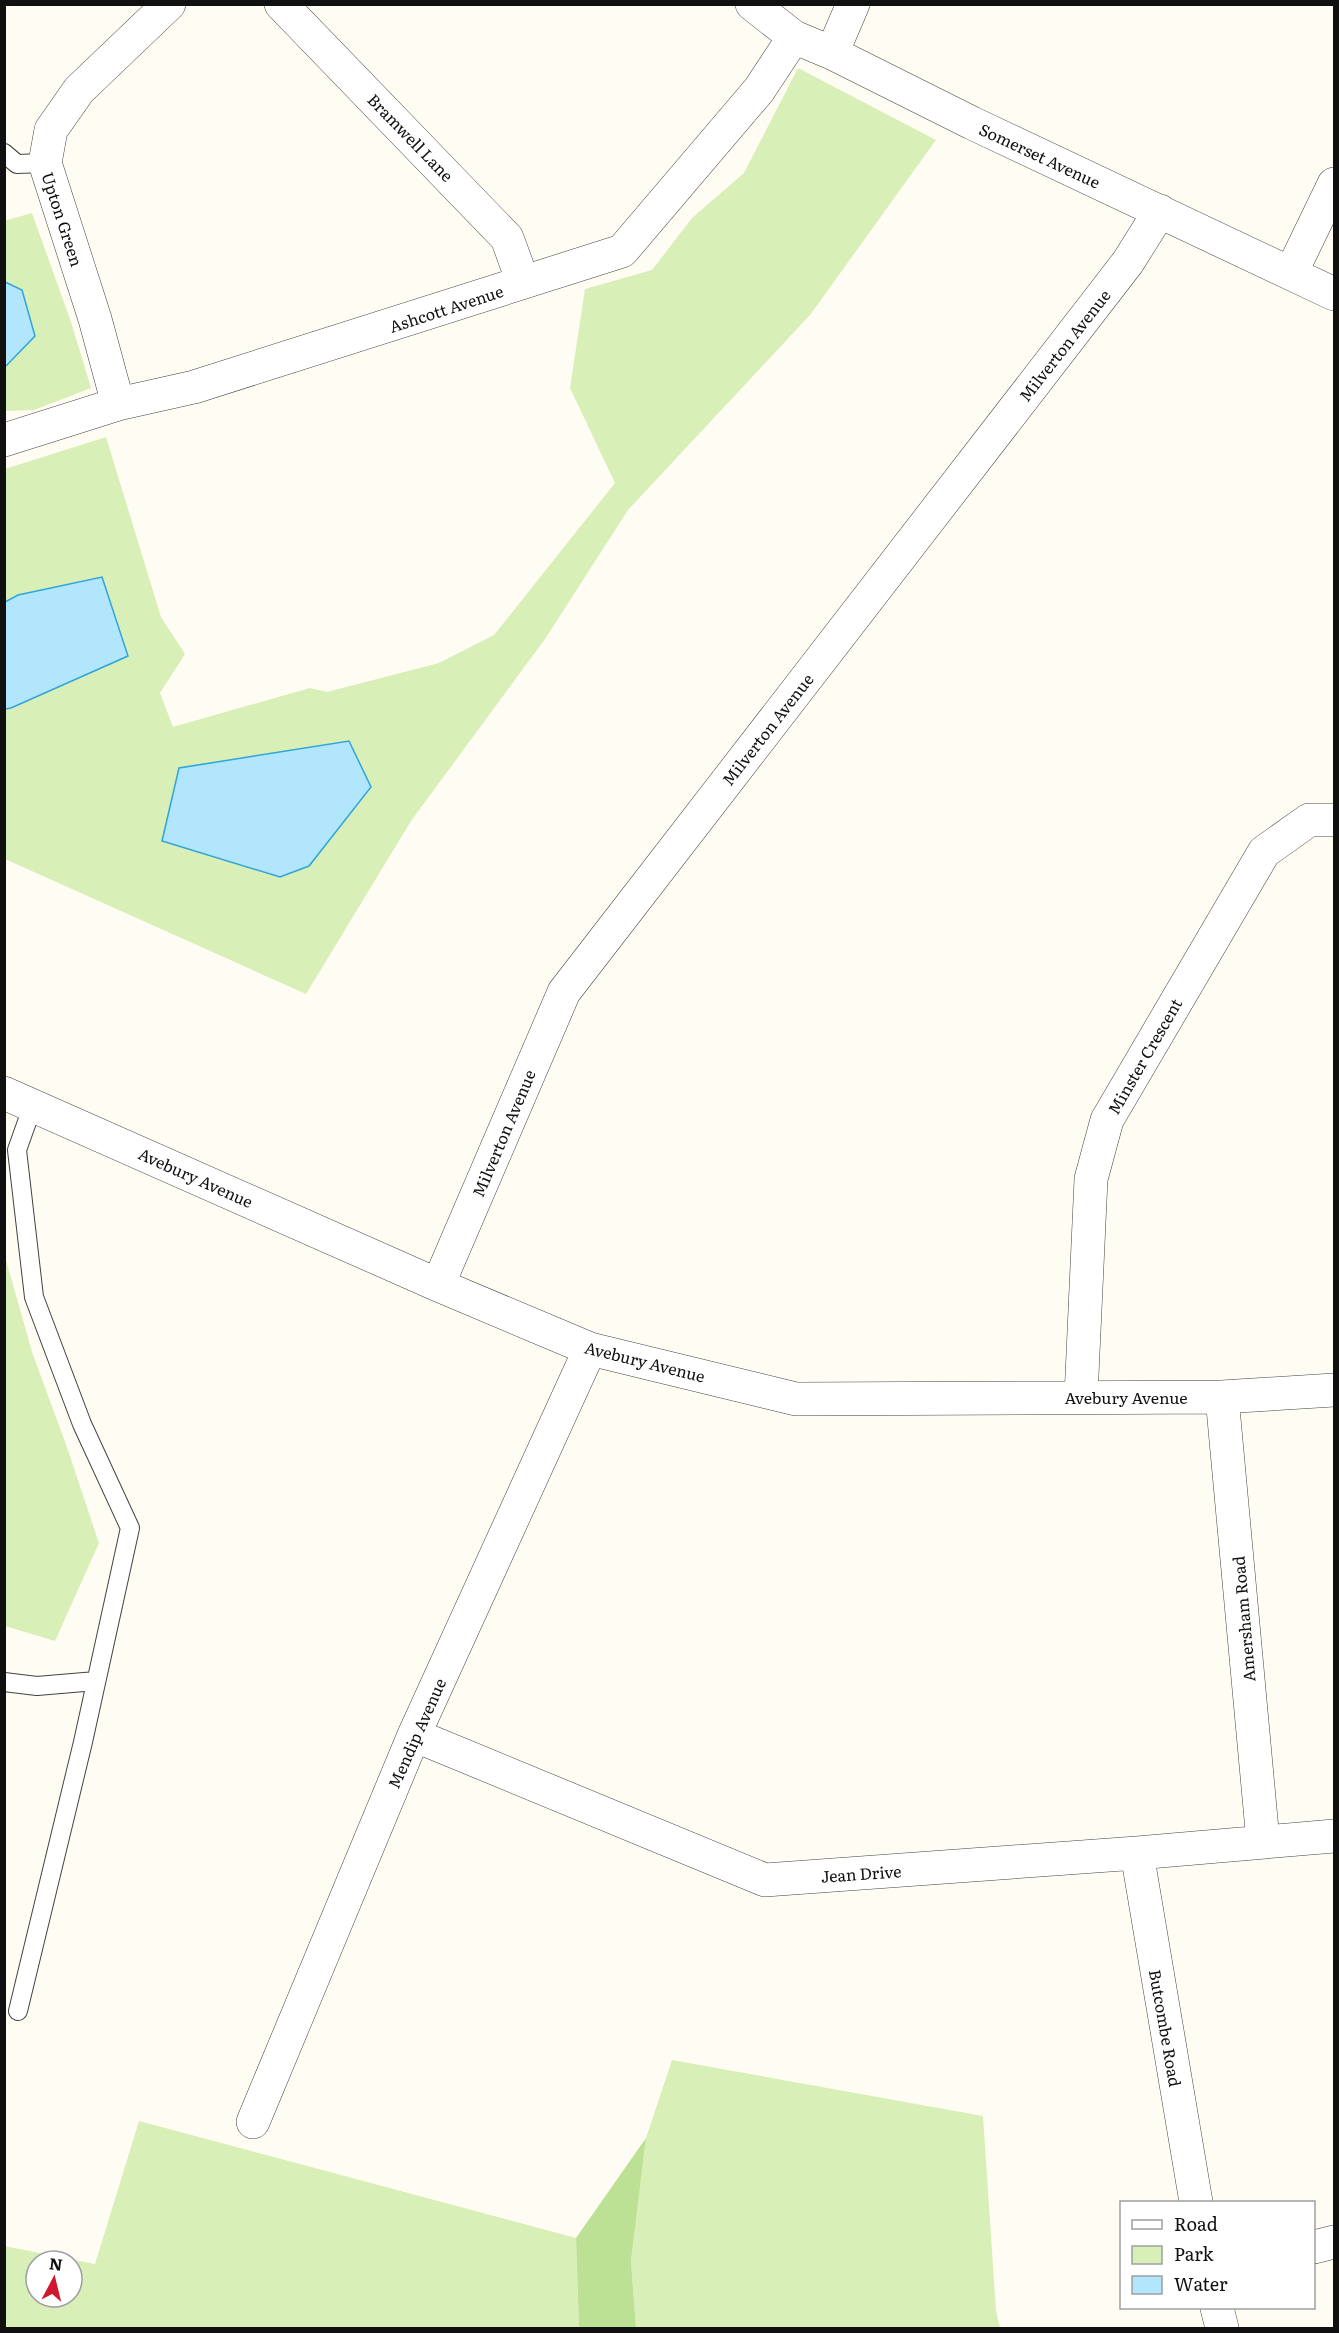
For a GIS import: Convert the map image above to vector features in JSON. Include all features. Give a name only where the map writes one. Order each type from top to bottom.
[{"type":"street","name":"Upton Green","points":[[118,404],[95,319],[49,182],[18,162],[51,130],[79,90],[169,4]]},
{"type":"street","name":"Bramwell Lane","points":[[281,4],[507,238],[523,282]]},
{"type":"street","name":"Somerset Avenue","points":[[752,4],[794,37],[832,53],[972,123],[1335,294]]},
{"type":"street","points":[[832,53],[853,4]]},
{"type":"street","name":"Ashcott Avenue","points":[[4,440],[118,404],[194,387],[622,251],[759,90],[794,37]]},
{"type":"street","points":[[1291,273],[1335,184]]},
{"type":"street","name":"Milverton Avenue","points":[[438,1285],[564,992],[1121,271],[1160,211]]},
{"type":"street","name":"Minster Crescent","points":[[1081,1397],[1091,1179],[1107,1120],[1264,852],[1309,820],[1335,820]]},
{"type":"street","name":"Avebury Avenue","points":[[19,1099],[438,1285],[590,1349],[796,1399],[1222,1397],[1335,1390]]},
{"type":"street","name":"Mendip Avenue","points":[[253,2122],[414,1735],[590,1349]]},
{"type":"street","name":"Amersham Road","points":[[1222,1397],[1263,1841]]},
{"type":"street","name":"Jean Drive","points":[[414,1735],[765,1880],[1335,1836]]},
{"type":"street","name":"Butcombe Road","points":[[1137,1853],[1196,2201]]},
{"type":"street","points":[[1315,2247],[1335,2242]]},
{"type":"street","points":[[1217,2309],[1222,2328]]},
{"type":"lane","points":[[18,2011],[130,1528],[82,1424],[34,1297],[17,1150],[19,1099]]},
{"type":"lane","points":[[4,1683],[37,1686],[96,1681]]},
{"type":"green space","points":[[798,68],[936,140],[810,315],[628,510],[545,639],[411,821],[306,994],[5,859],[5,469],[106,437],[161,617],[185,654],[160,693],[173,727],[310,688],[327,692],[439,663],[494,635],[615,483],[570,388],[585,289],[652,270],[692,218],[744,173]]},
{"type":"green space","points":[[32,213],[71,322],[91,388],[34,410],[5,411],[4,221]]},
{"type":"green space","points":[[4,1253],[32,1352],[99,1543],[55,1641],[5,1626]]},
{"type":"green space","points":[[672,2060],[983,2116],[996,2311],[1000,2328],[636,2328],[631,2261],[646,2138]]},
{"type":"green space","points":[[139,2121],[576,2238],[579,2328],[5,2328],[4,2246],[24,2250],[24,2309],[84,2309],[84,2262],[95,2264]]},
{"type":"green space","points":[[646,2138],[631,2261],[636,2328],[579,2328],[576,2238]]},
{"type":"water","points":[[5,282],[22,290],[35,336],[5,367]]},
{"type":"water","points":[[102,577],[128,656],[5,709],[5,602],[18,595]]},
{"type":"water","points":[[349,741],[371,787],[309,866],[280,877],[162,841],[179,768]]}]
